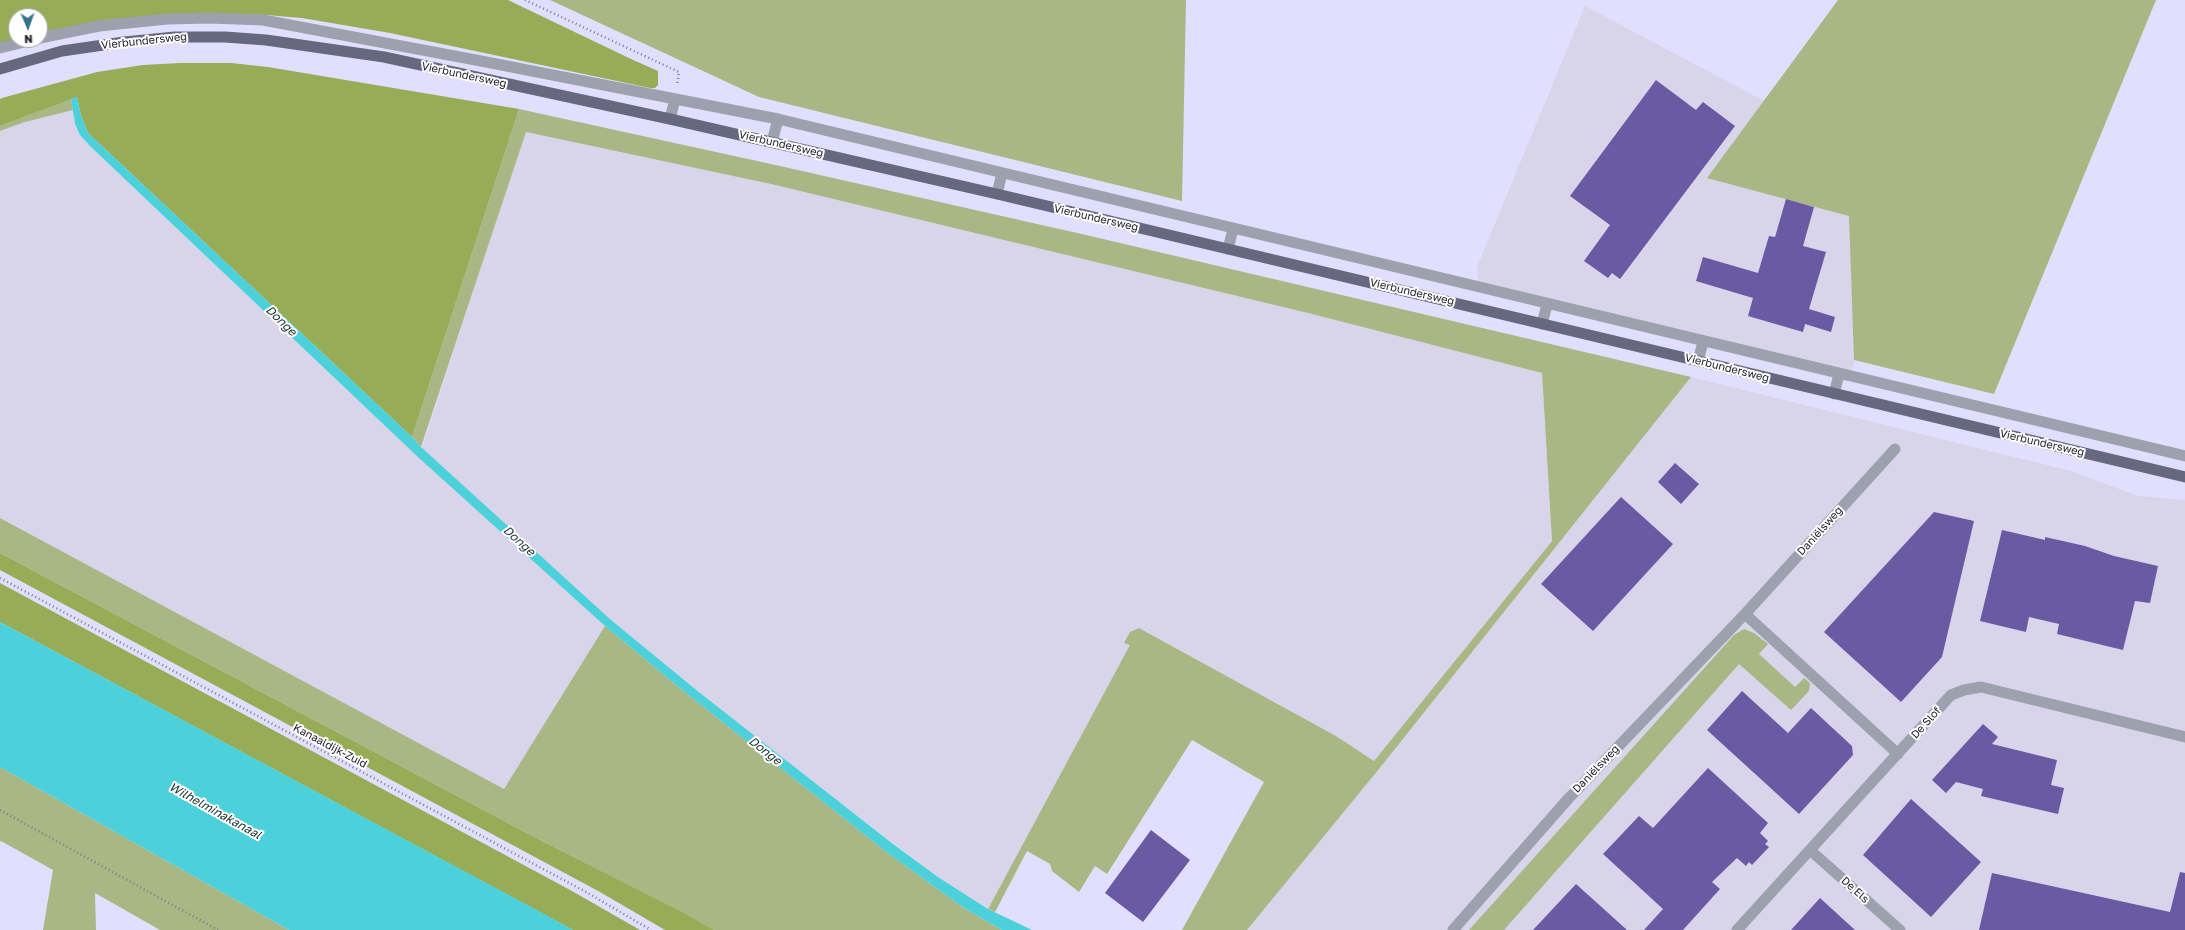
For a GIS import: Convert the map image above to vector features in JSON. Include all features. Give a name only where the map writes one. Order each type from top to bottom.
[{"type":"main road","name":"Vierbundersweg","points":[[0,69],[62,51],[124,42],[175,37],[225,37],[266,40],[384,57],[670,119],[997,194],[2185,477]]},
{"type":"street","name":"Vierbundersweg","points":[[48,36],[99,26],[167,19],[209,18],[263,20],[778,119],[1547,305],[2185,456]]},
{"type":"street","points":[[670,119],[675,99]]},
{"type":"street","points":[[772,142],[778,119]]},
{"type":"street","points":[[997,194],[1002,173]]},
{"type":"street","points":[[1228,249],[1233,229]]},
{"type":"street","points":[[1542,324],[1547,305]]},
{"type":"street","points":[[1698,361],[1703,342]]},
{"type":"street","points":[[1834,394],[1839,374]]},
{"type":"street","name":"Daniëlsweg","points":[[1453,930],[1568,799],[1745,614],[1895,449]]},
{"type":"street","points":[[1745,614],[1898,754]]},
{"type":"street","name":"De Slof","points":[[1737,930],[1951,695],[1964,690],[1981,687],[2185,737]]},
{"type":"street","name":"De Els","points":[[1810,850],[1900,930]]},
{"type":"path","points":[[525,0],[679,72],[675,99]]},
{"type":"path","name":"Kanaaldijk-Zuid","points":[[0,578],[588,892],[651,930]]},
{"type":"path","points":[[0,810],[218,930]]},
{"type":"shaded area","points":[[0,0],[508,0],[658,71],[658,85],[655,88],[650,88],[390,33],[302,18],[266,15],[226,14],[106,20],[48,31],[48,8],[8,8],[8,42],[0,45]]},
{"type":"shaded area","points":[[550,0],[1186,0],[1182,201],[759,97]]},
{"type":"shaded area","points":[[1838,0],[2156,0],[1994,394],[1854,360],[1849,216],[1707,178]]},
{"type":"shaded area","points":[[1585,6],[1770,104],[1860,209],[1882,274],[1848,382],[1479,292],[1477,267]]},
{"type":"shaded area","points":[[231,63],[268,67],[519,109],[412,437],[88,133],[81,116],[77,97],[0,126],[0,99],[2,98],[97,72],[143,65]]},
{"type":"shaded area","points":[[71,99],[73,110],[25,122],[0,131],[0,126]]},
{"type":"shaded area","points":[[519,109],[1086,235],[1691,377],[1379,769],[1247,930],[1182,930],[1264,782],[1192,740],[1107,874],[1095,866],[1079,892],[1052,871],[1050,864],[1027,851],[995,912],[988,909],[1130,645],[1124,643],[1130,632],[1139,628],[1336,736],[1374,761],[1552,541],[1542,373],[1308,313],[771,184],[526,132],[421,447],[412,437]]},
{"type":"shaded area","points":[[73,110],[75,124],[80,135],[91,147],[419,458],[525,132],[771,184],[1308,313],[1542,373],[1552,541],[1374,761],[1336,736],[1140,628],[988,909],[938,877],[844,806],[700,693],[611,620],[504,789],[0,518],[0,131],[25,122]]},
{"type":"shaded area","points":[[1691,377],[2071,471],[2138,496],[2185,500],[2185,930],[1247,930],[1379,769]]},
{"type":"shaded area","points":[[0,518],[504,789],[605,626],[676,685],[889,854],[964,908],[1002,930],[714,930],[683,912],[540,840],[0,553]]},
{"type":"shaded area","points":[[0,553],[540,840],[683,912],[714,930],[665,930],[600,892],[0,570]]},
{"type":"shaded area","points":[[0,583],[572,891],[640,930],[573,930],[0,622]]},
{"type":"shaded area","points":[[1744,629],[1754,633],[1768,644],[1759,654],[1795,687],[1804,678],[1810,683],[1809,691],[1791,710],[1739,664],[1504,930],[1469,930],[1734,635]]},
{"type":"shaded area","points":[[0,767],[289,930],[160,930],[95,893],[96,930],[43,930],[53,870],[1,841],[0,842]]},
{"type":"water","name":"Donge","points":[[77,97],[81,116],[88,133],[421,447],[611,620],[700,693],[893,844],[938,877],[988,909],[1032,930],[1002,930],[964,908],[889,854],[676,685],[605,626],[419,458],[91,147],[80,135],[75,124],[71,99]]},
{"type":"water","name":"Wilhelminakanaal","points":[[0,622],[573,930],[289,930],[0,767]]},
{"type":"building","points":[[1656,80],[1696,110],[1703,102],[1735,126],[1620,279],[1612,273],[1608,278],[1584,261],[1610,225],[1570,196]]},
{"type":"building","points":[[1786,199],[1814,207],[1803,246],[1826,252],[1809,309],[1835,317],[1831,332],[1805,324],[1803,332],[1748,316],[1753,298],[1696,281],[1703,257],[1758,273],[1769,236],[1775,237]]},
{"type":"building","points":[[1675,463],[1699,484],[1681,504],[1658,482]]},
{"type":"building","points":[[1621,497],[1673,544],[1593,631],[1541,584]]},
{"type":"building","points":[[1934,512],[1974,521],[1942,657],[1901,702],[1824,632]]},
{"type":"building","points":[[2002,530],[2045,540],[2045,537],[2085,546],[2114,556],[2158,566],[2150,603],[2135,601],[2123,650],[2057,634],[2059,624],[2029,617],[2026,632],[1980,621]]},
{"type":"building","points":[[1742,691],[1788,733],[1811,708],[1852,746],[1853,755],[1799,814],[1707,730]]},
{"type":"building","points":[[1983,724],[1998,737],[1992,744],[2057,760],[2051,785],[2064,788],[2058,814],[1981,796],[1983,789],[1956,782],[1946,793],[1932,780]]},
{"type":"building","points":[[1708,768],[1768,823],[1760,833],[1768,841],[1765,844],[1769,847],[1752,865],[1749,862],[1746,866],[1737,858],[1712,882],[1720,889],[1683,930],[1644,930],[1663,909],[1603,854],[1639,816],[1653,828]]},
{"type":"building","points":[[1911,799],[1981,862],[1931,917],[1863,855]]},
{"type":"building","points":[[1151,830],[1190,860],[1143,922],[1105,893]]},
{"type":"building","points":[[2180,872],[2185,873],[2185,930],[1979,930],[1992,873],[2170,912]]},
{"type":"building","points":[[1576,884],[1627,930],[1533,930]]},
{"type":"building","points":[[1820,898],[1855,930],[1791,930]]}]
